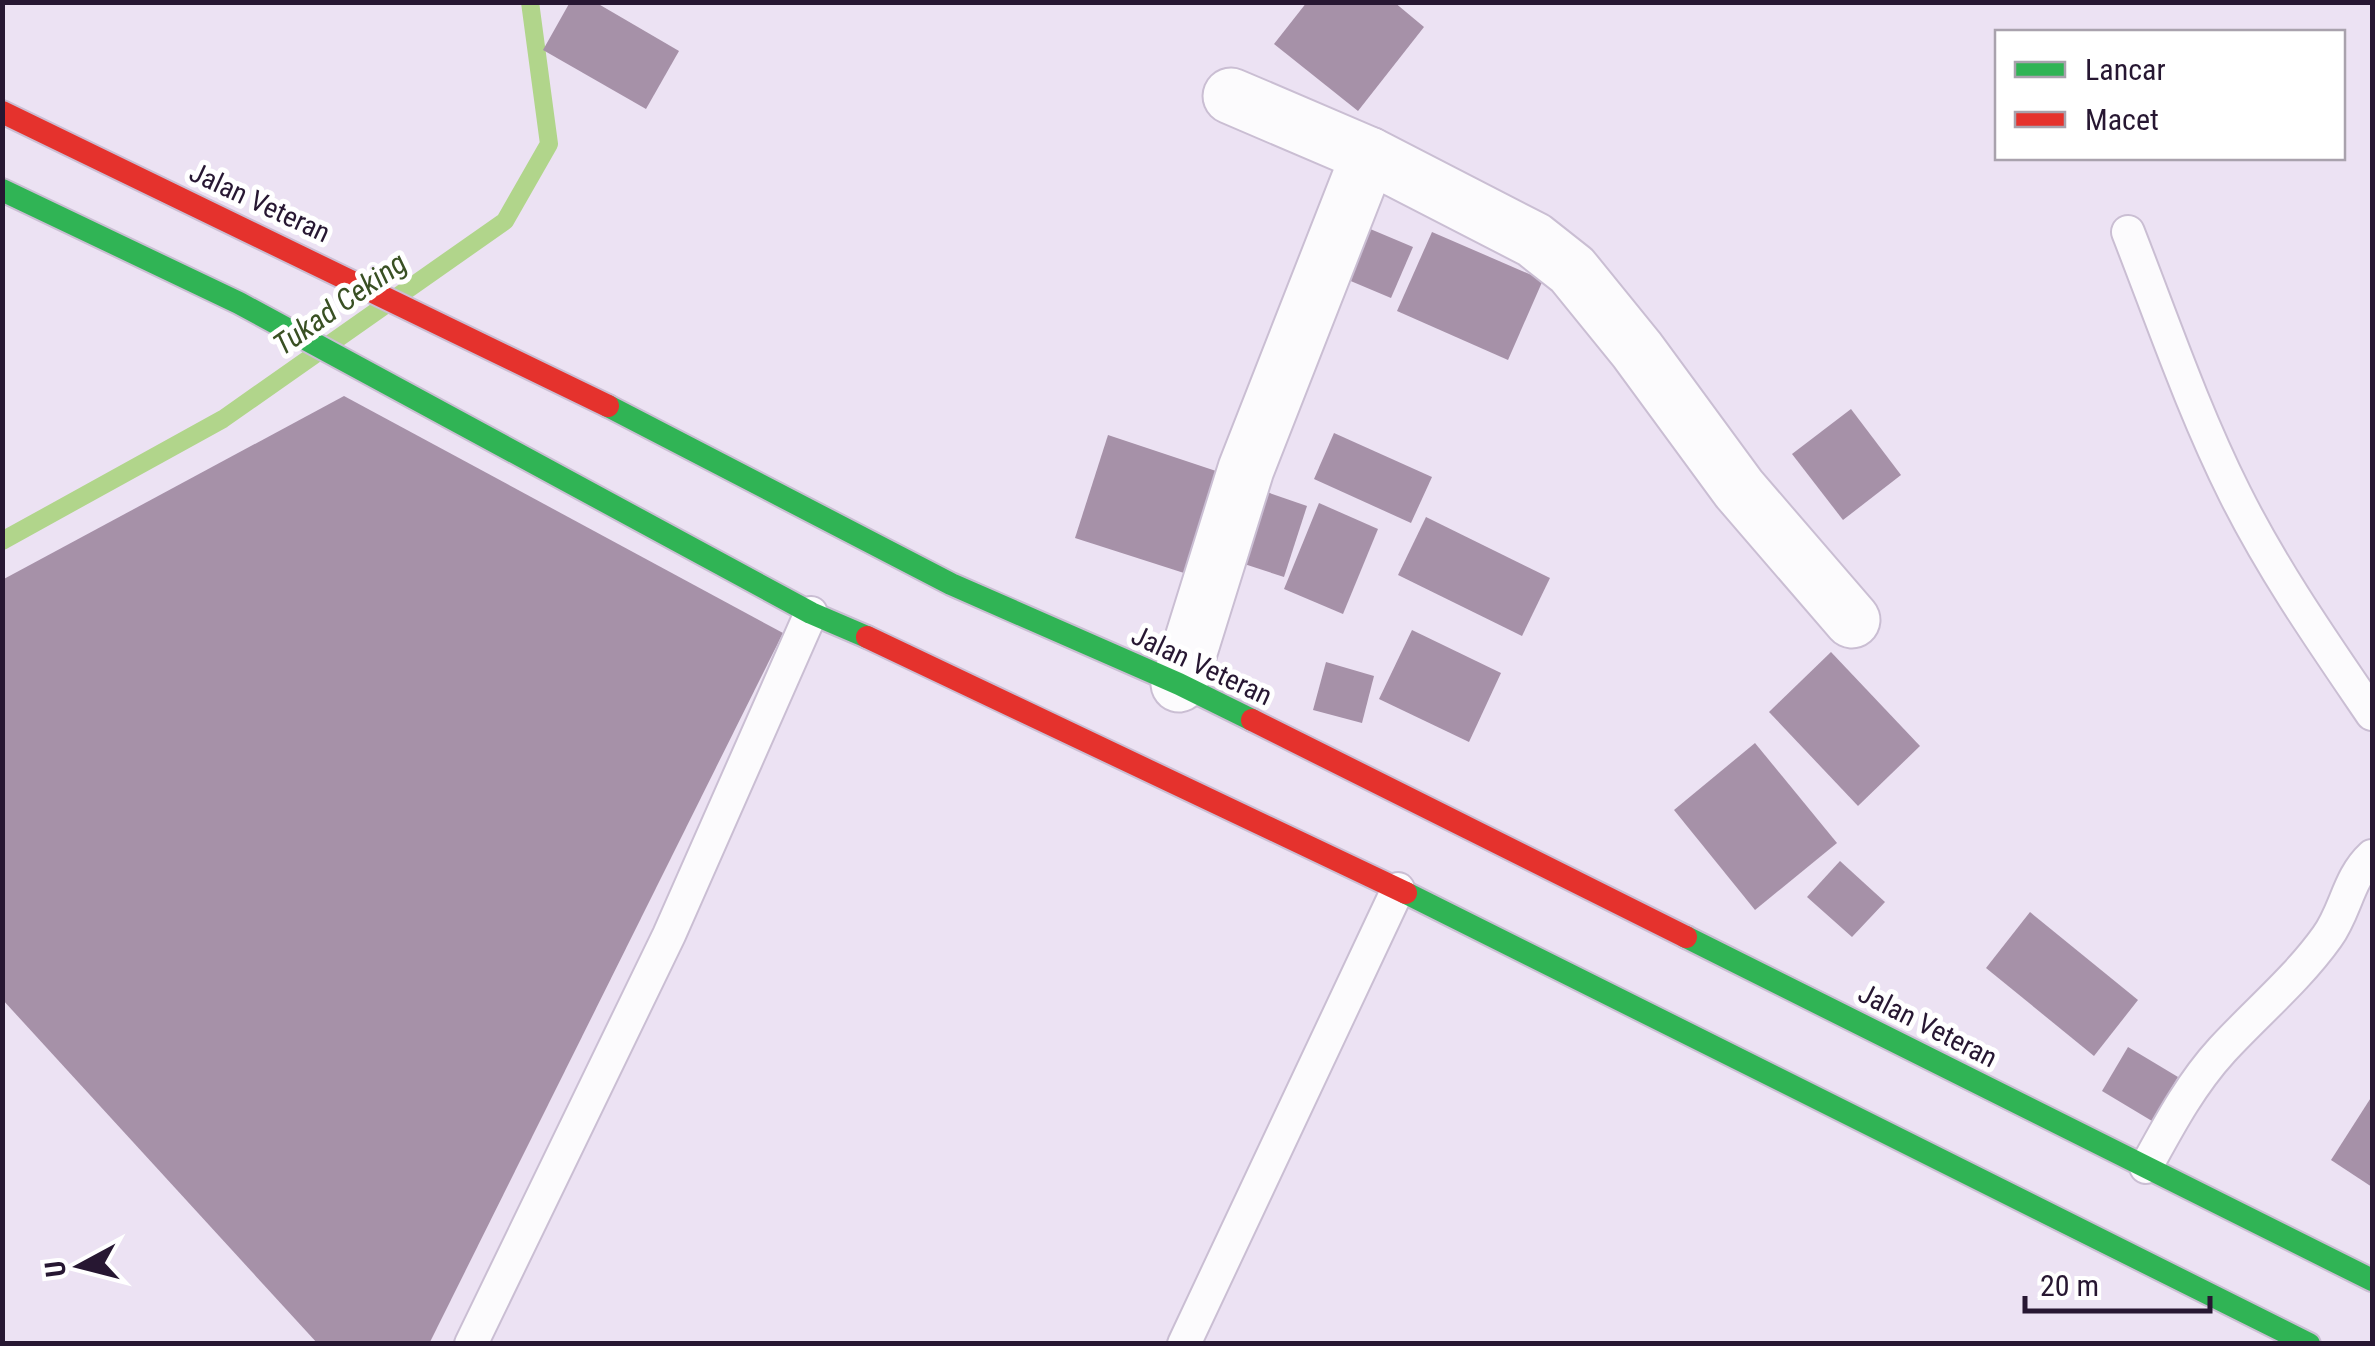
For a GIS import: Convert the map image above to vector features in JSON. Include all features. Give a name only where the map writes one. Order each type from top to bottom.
[{"type":"main road","name":"Jalan Veteran","points":[[2,112],[574,388],[948,592],[1179,684],[2372,1280]]},
{"type":"main road","points":[[2,190],[239,303],[811,613],[919,651],[2309,1344]]},
{"type":"street","points":[[1231,96],[1370,155],[1534,240],[1572,270],[1740,489],[1852,620]]},
{"type":"street","points":[[1179,684],[1246,469],[1370,155]]},
{"type":"lane","points":[[2128,232],[2234,493],[2289,592],[2372,714]]},
{"type":"lane","points":[[470,1344],[668,936],[811,613]]},
{"type":"lane","points":[[2146,1167],[2182,1103],[2220,1052],[2273,1001],[2330,933],[2354,878],[2372,856]]},
{"type":"lane","points":[[1184,1344],[1398,889]]},
{"type":"building","points":[[570,2],[595,2],[679,51],[646,109],[543,50]]},
{"type":"building","points":[[1307,2],[1394,2],[1424,27],[1358,111],[1274,44]]},
{"type":"building","points":[[1356,223],[1413,247],[1391,298],[1334,274]]},
{"type":"building","points":[[1432,232],[1543,280],[1508,360],[1397,311]]},
{"type":"building","points":[[344,396],[783,633],[429,1344],[318,1344],[2,999],[2,580]]},
{"type":"building","points":[[1851,409],[1901,475],[1843,520],[1792,454]]},
{"type":"building","points":[[1334,433],[1432,477],[1411,523],[1314,479]]},
{"type":"building","points":[[1108,435],[1216,471],[1184,573],[1075,538]]},
{"type":"building","points":[[1258,489],[1307,506],[1284,577],[1235,561]]},
{"type":"building","points":[[1319,503],[1378,529],[1343,614],[1284,589]]},
{"type":"building","points":[[1426,517],[1550,578],[1522,636],[1398,575]]},
{"type":"building","points":[[1412,630],[1501,673],[1469,742],[1379,699]]},
{"type":"building","points":[[1831,652],[1920,746],[1858,806],[1769,712]]},
{"type":"building","points":[[1326,662],[1374,676],[1362,723],[1313,710]]},
{"type":"building","points":[[1755,743],[1837,843],[1755,910],[1674,810]]},
{"type":"building","points":[[1840,861],[1885,902],[1852,937],[1807,897]]},
{"type":"building","points":[[2030,912],[2138,1000],[2094,1056],[1986,968]]},
{"type":"building","points":[[2128,1047],[2178,1077],[2152,1121],[2102,1091]]},
{"type":"building","points":[[2372,1096],[2372,1187],[2331,1160]]},
{"type":"waterway","name":"Tukad Ceking","points":[[2,541],[223,419],[505,221],[549,144],[530,2]]},
{"type":"traffic: fast","points":[[2,190],[239,303],[811,613],[867,637]]},
{"type":"traffic: fast","points":[[608,406],[951,584],[1252,720]]},
{"type":"traffic: fast","points":[[1406,893],[2309,1344]]},
{"type":"traffic: fast","points":[[1686,937],[2372,1280]]},
{"type":"traffic: jam","points":[[2,112],[608,406]]},
{"type":"traffic: jam","points":[[867,637],[1406,893]]},
{"type":"traffic: jam","points":[[1252,720],[1686,937]]}]
